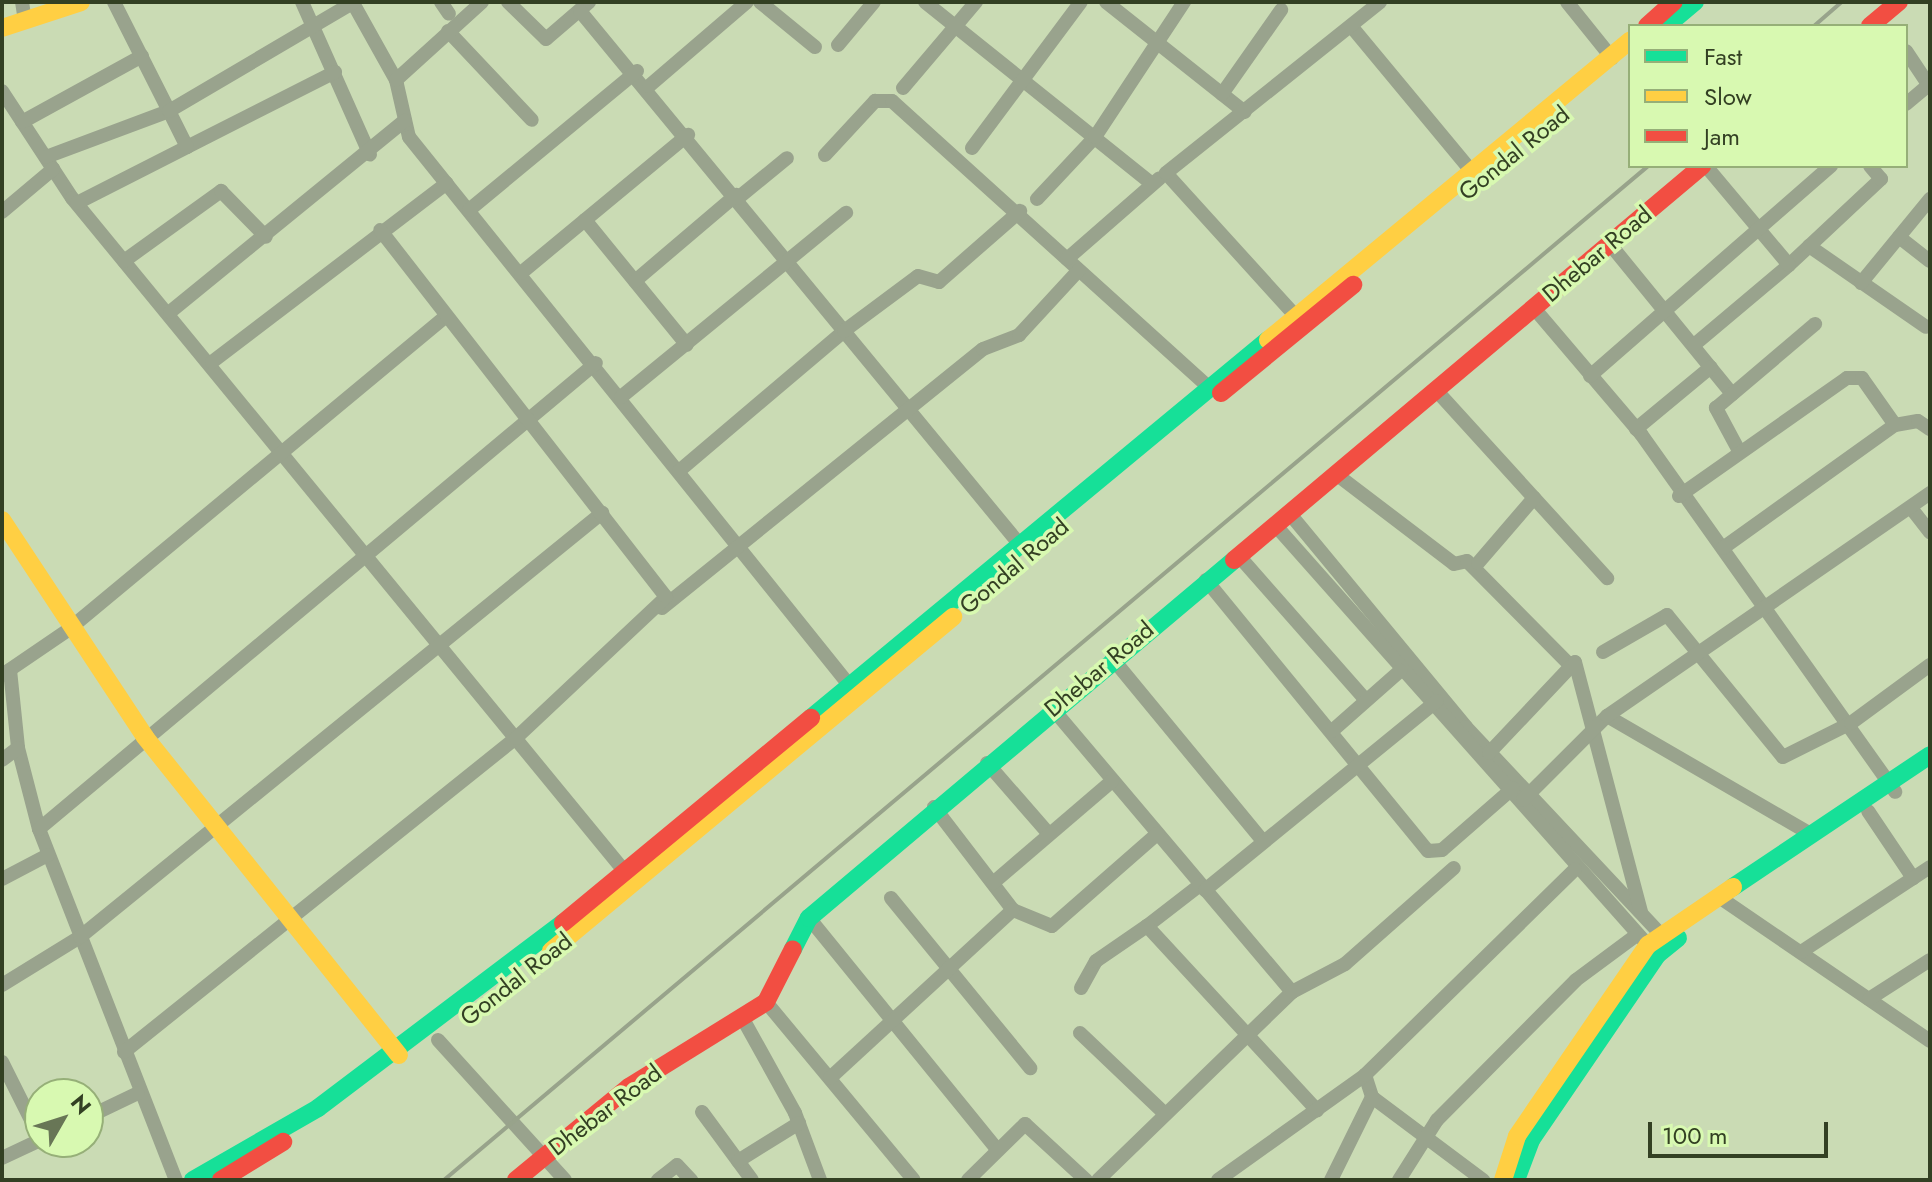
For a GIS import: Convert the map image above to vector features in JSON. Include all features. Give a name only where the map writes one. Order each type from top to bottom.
[{"type":"main road","points":[[2,28],[24,11],[81,2]]},
{"type":"main road","points":[[1649,24],[1674,2]]},
{"type":"main road","points":[[1668,24],[1695,2]]},
{"type":"main road","points":[[1881,22],[1899,2]]},
{"type":"main road","points":[[221,1180],[398,1064],[631,879],[850,686],[1208,387],[1299,320],[1472,172],[1621,57]]},
{"type":"main road","name":"Gondal Road","points":[[398,1064],[438,1040],[1299,320],[1621,57]]},
{"type":"main road","name":"Dhebar Road","points":[[516,1180],[642,1078],[743,1019],[766,1002],[809,918],[934,807],[1206,580],[1283,520],[1435,389],[1702,168]]},
{"type":"main road","points":[[2,520],[68,630],[145,737],[292,920],[398,1064]]},
{"type":"main road","points":[[1503,1180],[1517,1136],[1653,942],[1868,811],[1930,755]]},
{"type":"main road","points":[[1724,900],[1812,835],[1892,788],[1930,770]]},
{"type":"main road","points":[[1516,1180],[1531,1140],[1653,942]]},
{"type":"main road","points":[[193,1180],[398,1064]]},
{"type":"street","points":[[114,2],[187,147]]},
{"type":"street","points":[[302,2],[370,155]]},
{"type":"street","points":[[2,212],[50,163],[169,111],[313,29],[354,2],[396,80],[409,137],[596,363],[850,686]]},
{"type":"street","points":[[396,80],[482,2]]},
{"type":"street","points":[[508,2],[546,39],[585,6],[844,331],[1021,546]]},
{"type":"street","points":[[649,86],[747,2]]},
{"type":"street","points":[[760,2],[815,47]]},
{"type":"street","points":[[838,45],[874,2]]},
{"type":"street","points":[[925,2],[1152,184]]},
{"type":"street","points":[[903,88],[953,25],[976,2]]},
{"type":"street","points":[[972,148],[1027,81],[1081,2]]},
{"type":"street","points":[[1106,2],[1245,112]]},
{"type":"street","points":[[1037,199],[1095,137],[1153,39],[1184,2]]},
{"type":"street","points":[[1067,259],[1152,184],[1380,2]]},
{"type":"street","points":[[1567,2],[1621,57]]},
{"type":"street","points":[[1222,94],[1281,10]]},
{"type":"street","points":[[1351,26],[1472,172]]},
{"type":"street","points":[[448,31],[532,120]]},
{"type":"street","points":[[1908,54],[1929,86],[1908,102]]},
{"type":"street","points":[[22,122],[142,56]]},
{"type":"street","points":[[469,210],[637,71]]},
{"type":"street","points":[[77,203],[335,72]]},
{"type":"street","points":[[2,91],[77,203],[212,362],[631,879]]},
{"type":"street","points":[[825,155],[875,101],[892,101],[1018,211],[1208,387]]},
{"type":"street","points":[[170,312],[370,155],[405,120]]},
{"type":"street","points":[[521,273],[688,135]]},
{"type":"street","points":[[635,281],[787,158]]},
{"type":"street","points":[[1706,168],[1789,265]]},
{"type":"street","points":[[1590,376],[1668,312],[1757,227],[1829,168]]},
{"type":"street","points":[[1694,345],[1789,265],[1881,179],[1872,168]]},
{"type":"street","points":[[1166,173],[1299,320]]},
{"type":"street","points":[[212,362],[380,230],[447,183]]},
{"type":"street","points":[[124,261],[221,191],[266,237]]},
{"type":"street","points":[[1861,283],[1930,199]]},
{"type":"street","points":[[679,471],[844,331],[918,276],[939,282],[1018,211]]},
{"type":"street","points":[[621,397],[846,213]]},
{"type":"street","points":[[585,220],[687,345]]},
{"type":"street","points":[[380,230],[659,587],[662,608]]},
{"type":"street","points":[[1899,237],[1930,261]]},
{"type":"street","points":[[1609,243],[1732,394]]},
{"type":"street","points":[[1809,246],[1926,327]]},
{"type":"street","points":[[124,1052],[516,738],[662,608],[740,548],[909,408],[983,349],[1019,335],[1079,270]]},
{"type":"street","points":[[1533,307],[1636,429],[1679,496],[1723,548],[1763,608],[1851,723],[1892,788]]},
{"type":"street","points":[[176,1180],[138,1093],[39,829],[18,748],[6,673],[68,630],[446,316]]},
{"type":"street","points":[[1738,449],[1716,415],[1732,394],[1815,324]]},
{"type":"street","points":[[39,829],[145,737],[596,363]]},
{"type":"street","points":[[1636,429],[1711,367]]},
{"type":"street","points":[[1679,496],[1738,449],[1855,376],[1895,425]]},
{"type":"street","points":[[1435,389],[1607,578]]},
{"type":"street","points":[[1723,548],[1895,425],[1918,421],[1930,429]]},
{"type":"street","points":[[1336,474],[1454,564],[1467,561],[1572,663],[1594,729],[1642,914],[1653,942]]},
{"type":"street","points":[[1206,580],[1431,852],[1518,794],[1607,716],[1704,653],[1763,608],[1930,493]]},
{"type":"street","points":[[1478,563],[1534,498]]},
{"type":"street","points":[[1911,508],[1930,532]]},
{"type":"street","points":[[2,985],[80,937],[602,513]]},
{"type":"street","points":[[1283,520],[1430,707],[1642,914]]},
{"type":"street","points":[[1283,520],[1489,753],[1575,869],[1653,942]]},
{"type":"street","points":[[1238,555],[1366,700]]},
{"type":"street","points":[[1489,753],[1572,663],[1601,650],[1663,613],[1704,653],[1783,757],[1851,723],[1930,665]]},
{"type":"street","points":[[1112,658],[1263,841]]},
{"type":"street","points":[[1332,731],[1400,671]]},
{"type":"street","points":[[1081,988],[1096,961],[1203,888],[1356,762],[1442,697]]},
{"type":"street","points":[[1052,708],[1292,992]]},
{"type":"street","points":[[1607,716],[1812,835]]},
{"type":"street","points":[[2,760],[18,748]]},
{"type":"street","points":[[987,763],[1048,833]]},
{"type":"street","points":[[993,883],[1112,781]]},
{"type":"street","points":[[934,807],[1013,910],[1052,926],[1157,834]]},
{"type":"street","points":[[1868,811],[1913,878]]},
{"type":"street","points":[[2,879],[48,855]]},
{"type":"street","points":[[1801,952],[1930,867]]},
{"type":"street","points":[[1098,1180],[1292,992],[1345,964],[1454,868]]},
{"type":"street","points":[[1218,1180],[1232,1174],[1365,1075],[1575,869]]},
{"type":"street","points":[[891,898],[951,967],[1030,1068]]},
{"type":"street","points":[[1724,900],[1930,1041]]},
{"type":"street","points":[[830,1078],[892,1016],[1013,910]]},
{"type":"street","points":[[809,918],[892,1016],[996,1148]]},
{"type":"street","points":[[1147,926],[1317,1110]]},
{"type":"street","points":[[1399,1180],[1420,1138],[1576,980],[1653,942]]},
{"type":"street","points":[[1869,999],[1930,960]]},
{"type":"street","points":[[766,1002],[914,1180]]},
{"type":"street","points":[[743,1019],[799,1123],[820,1180]]},
{"type":"street","points":[[1080,1033],[1165,1114]]},
{"type":"street","points":[[438,1040],[565,1180]]},
{"type":"street","points":[[2,1062],[24,1107]]},
{"type":"street","points":[[1365,1075],[1372,1097],[1420,1138],[1475,1178]]},
{"type":"street","points":[[104,1109],[138,1093]]},
{"type":"street","points":[[1331,1180],[1372,1097]]},
{"type":"street","points":[[702,1112],[752,1180]]},
{"type":"street","points":[[738,1161],[799,1123]]},
{"type":"street","points":[[968,1180],[996,1148],[1031,1124],[1077,1178]]},
{"type":"street","points":[[2,1158],[24,1147]]},
{"type":"street","points":[[658,1180],[677,1165],[691,1180]]},
{"type":"railway","points":[[1816,24],[1842,2]]},
{"type":"railway","points":[[444,1180],[1646,168]]},
{"type":"traffic: fast","points":[[1668,24],[1695,2]]},
{"type":"traffic: fast","points":[[811,718],[1268,340]]},
{"type":"traffic: fast","points":[[793,949],[809,918],[1234,560]]},
{"type":"traffic: fast","points":[[1733,887],[1930,755]]},
{"type":"traffic: fast","points":[[193,1180],[318,1108],[563,923]]},
{"type":"traffic: fast","points":[[1516,1180],[1531,1140],[1657,955],[1678,938]]},
{"type":"traffic: slow","points":[[2,28],[81,2]]},
{"type":"traffic: slow","points":[[1268,340],[1628,43]]},
{"type":"traffic: slow","points":[[2,520],[145,737],[399,1055]]},
{"type":"traffic: slow","points":[[551,951],[953,617]]},
{"type":"traffic: slow","points":[[1503,1180],[1517,1136],[1648,945],[1733,887]]},
{"type":"traffic: jam","points":[[1649,24],[1674,2]]},
{"type":"traffic: jam","points":[[1872,24],[1899,2]]},
{"type":"traffic: jam","points":[[1234,560],[1700,168]]},
{"type":"traffic: jam","points":[[1221,393],[1353,285]]},
{"type":"traffic: jam","points":[[563,923],[811,718]]},
{"type":"traffic: jam","points":[[516,1180],[629,1087],[766,1002],[793,949]]},
{"type":"traffic: jam","points":[[221,1180],[283,1142]]}]
